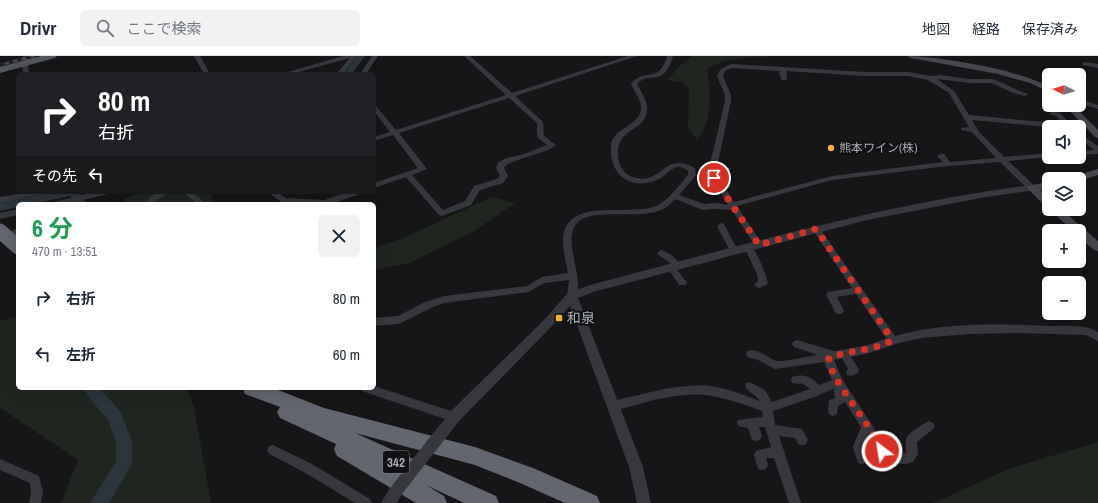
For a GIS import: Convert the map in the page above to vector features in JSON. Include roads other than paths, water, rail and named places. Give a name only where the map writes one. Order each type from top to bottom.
[{"type":"highway","name":"342","points":[[243,390],[305,421],[488,503]]},
{"type":"highway","points":[[257,390],[323,416],[475,456],[588,503]]},
{"type":"highway","points":[[305,421],[330,441],[436,503]]},
{"type":"main road","points":[[0,69],[25,64],[52,56]]},
{"type":"main road","points":[[911,56],[1005,73],[1023,78],[1042,86]]},
{"type":"main road","points":[[1075,112],[1098,135]]},
{"type":"main road","points":[[1086,176],[1098,172]]},
{"type":"main road","points":[[1032,188],[1042,186]]},
{"type":"main road","points":[[1032,188],[1042,197]]},
{"type":"main road","points":[[1062,216],[1098,247]]},
{"type":"street","points":[[0,69],[44,56]]},
{"type":"street","points":[[197,56],[206,72]]},
{"type":"street","points":[[284,72],[343,56]]},
{"type":"street","points":[[291,72],[350,56]]},
{"type":"street","points":[[343,72],[354,56]]},
{"type":"street","points":[[365,72],[375,56]]},
{"type":"street","points":[[407,174],[442,213],[468,204],[477,188],[500,181],[504,176],[500,168],[501,165],[507,161],[527,156],[552,145],[541,137],[541,123],[467,56]]},
{"type":"street","points":[[376,138],[634,56]]},
{"type":"street","points":[[644,503],[636,466],[572,296],[573,276],[568,240],[569,228],[576,220],[587,214],[607,212],[638,213],[656,209],[666,204],[692,175],[692,170],[683,165],[674,165],[664,174],[648,180],[630,179],[625,177],[617,169],[615,164],[615,144],[618,136],[638,123],[644,110],[643,102],[634,84],[635,81],[653,77],[662,73],[668,67],[670,56]]},
{"type":"street","points":[[1090,58],[1097,59]]},
{"type":"street","points":[[25,64],[26,72]]},
{"type":"street","points":[[1084,64],[1098,66]]},
{"type":"street","points":[[759,284],[763,283],[762,274],[754,246],[712,172],[728,101],[728,95],[720,76],[721,72],[727,68],[738,65],[782,68],[836,75],[931,79],[939,77],[970,81],[999,82],[1015,92],[1025,94]]},
{"type":"street","points":[[782,68],[784,79]]},
{"type":"street","points":[[931,79],[948,88],[955,102],[983,141],[1032,188]]},
{"type":"street","points":[[1086,104],[1098,107]]},
{"type":"street","points":[[376,110],[423,169],[376,185]]},
{"type":"street","points":[[1052,114],[1058,114],[1064,120]]},
{"type":"street","points":[[967,117],[1042,125]]},
{"type":"street","points":[[963,129],[974,130]]},
{"type":"street","points":[[1086,141],[1098,150],[1096,152],[1086,153]]},
{"type":"street","points":[[674,196],[703,207],[733,207],[835,176],[916,165],[948,164],[969,159],[1042,155]]},
{"type":"street","points":[[941,156],[948,164]]},
{"type":"street","points":[[826,172],[835,176]]},
{"type":"street","points":[[388,503],[454,417],[547,324],[572,296],[602,284],[867,217],[986,194],[1032,188]]},
{"type":"street","points":[[0,200],[30,194]]},
{"type":"street","points":[[64,202],[97,194]]},
{"type":"street","points":[[151,202],[154,198],[162,194]]},
{"type":"street","points":[[190,194],[200,202]]},
{"type":"street","points":[[275,194],[284,200],[305,202]]},
{"type":"street","points":[[331,202],[351,194]]},
{"type":"street","points":[[0,216],[16,212]]},
{"type":"street","points":[[721,226],[734,251]]},
{"type":"street","points":[[816,229],[891,337],[889,342]]},
{"type":"street","points":[[661,253],[671,258],[682,283]]},
{"type":"street","points":[[376,322],[399,320],[428,305],[444,300],[529,289],[542,280],[573,276]]},
{"type":"street","points":[[839,311],[831,294],[859,290]]},
{"type":"street","points":[[751,354],[760,356],[775,365],[863,351],[900,339],[951,331],[1013,328],[1088,331],[1098,337]]},
{"type":"street","points":[[797,344],[820,350],[831,357]]},
{"type":"street","points":[[844,353],[854,370],[851,372]]},
{"type":"street","points":[[831,357],[828,362],[840,385],[882,451],[897,459],[909,458],[912,454],[911,440],[929,426]]},
{"type":"street","points":[[796,380],[802,378],[808,381],[818,391]]},
{"type":"street","points":[[613,406],[662,395],[695,390],[711,391],[768,408],[840,385]]},
{"type":"street","points":[[833,411],[833,403],[840,400],[840,385]]},
{"type":"street","points":[[750,386],[761,393],[768,408],[770,426],[795,503]]},
{"type":"street","points":[[372,390],[454,417]]},
{"type":"street","points":[[756,436],[747,423],[798,432],[802,440]]},
{"type":"street","points":[[862,459],[859,450],[859,443],[867,431],[867,426]]},
{"type":"street","points":[[273,450],[308,468],[366,503]]},
{"type":"street","points":[[762,465],[760,455],[766,452],[778,452]]},
{"type":"street","points":[[0,464],[9,471],[26,474],[35,480],[37,492],[35,503]]},
{"type":"waterway","points":[[349,72],[361,56]]},
{"type":"waterway","points":[[24,202],[63,194]]},
{"type":"waterway","points":[[75,194],[76,198],[80,202]]},
{"type":"waterway","points":[[0,207],[16,204]]},
{"type":"waterway","points":[[93,390],[100,401],[114,416],[124,441],[124,464],[99,503]]},
{"type":"tunnel","points":[[25,61],[26,56]]},
{"type":"railway","points":[[0,65],[34,56]]},
{"type":"place","name":"熊本ワイン(株)","points":[[831,148]]},
{"type":"place","name":"和泉","points":[[559,318]]}]
